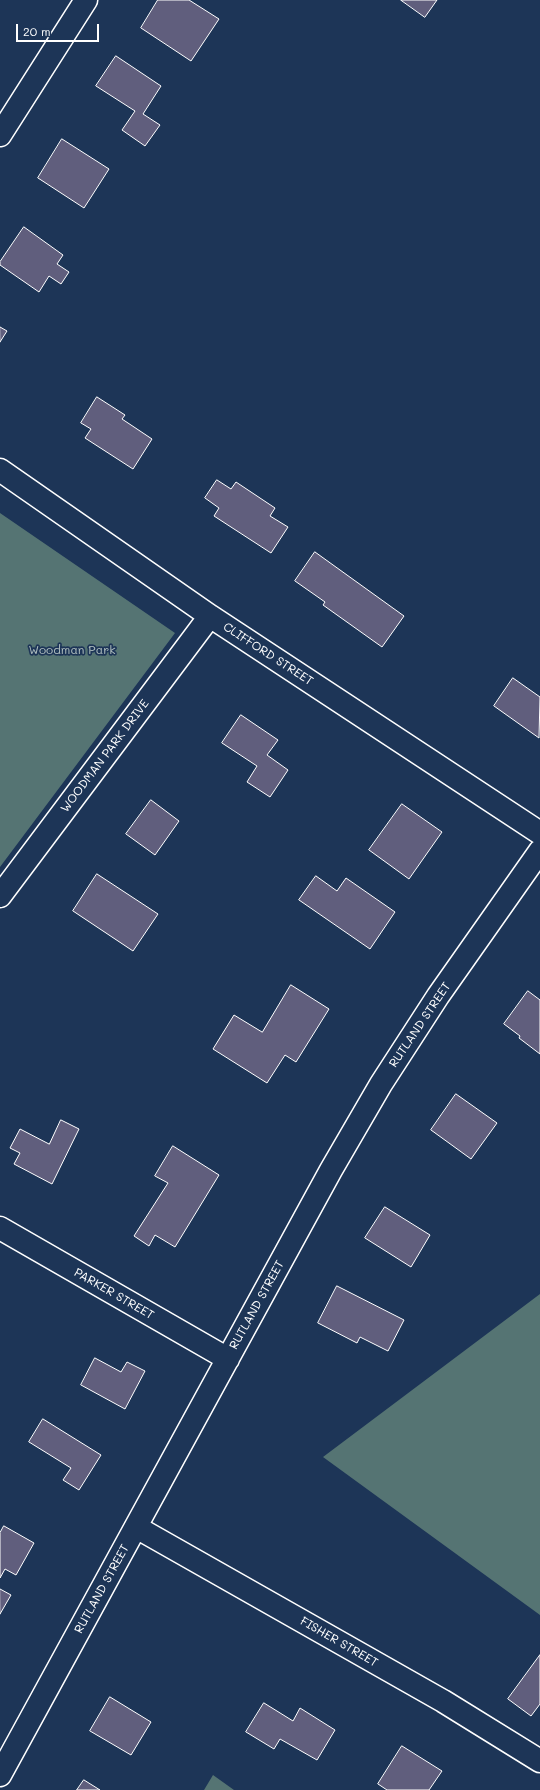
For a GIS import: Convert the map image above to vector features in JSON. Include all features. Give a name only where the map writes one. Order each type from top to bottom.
[{"type":"street","points":[[0,135],[86,0]]},
{"type":"street","name":"CLIFFORD STREET","points":[[0,470],[210,616],[540,834]]},
{"type":"street","name":"WOODMAN PARK DRIVE","points":[[0,896],[210,616]]},
{"type":"street","name":"RUTLAND STREET","points":[[0,1775],[331,1170],[381,1084],[438,996],[540,851]]},
{"type":"street","name":"PARKER STREET","points":[[0,1228],[228,1359]]},
{"type":"street","name":"FISHER STREET","points":[[136,1527],[443,1701],[540,1761]]},
{"type":"green space","name":"Woodman Park","points":[[0,513],[175,633],[0,867]]},
{"type":"green space","points":[[540,1294],[540,1615],[323,1457]]},
{"type":"green space","points":[[213,1775],[234,1790],[204,1790]]},
{"type":"building","points":[[158,0],[189,0],[219,19],[191,61],[141,28]]},
{"type":"building","points":[[401,0],[437,0],[425,17]]},
{"type":"building","points":[[116,56],[161,86],[143,114],[160,125],[145,146],[122,130],[135,111],[96,86]]},
{"type":"building","points":[[62,139],[109,169],[84,208],[38,178]]},
{"type":"building","points":[[24,227],[63,255],[57,264],[69,272],[61,284],[49,276],[39,292],[0,265],[0,262]]},
{"type":"building","points":[[0,327],[7,331],[0,342]]},
{"type":"building","points":[[97,397],[125,415],[122,419],[152,439],[133,469],[85,438],[91,429],[81,423]]},
{"type":"building","points":[[217,480],[231,489],[236,482],[275,508],[270,516],[288,527],[271,553],[214,516],[219,508],[205,498]]},
{"type":"building","points":[[315,552],[404,616],[382,647],[323,605],[325,602],[295,581]]},
{"type":"building","points":[[513,678],[540,697],[539,738],[494,706]]},
{"type":"building","points":[[241,715],[278,740],[267,755],[288,770],[270,797],[247,782],[257,766],[222,743]]},
{"type":"building","points":[[151,800],[179,821],[155,855],[126,834]]},
{"type":"building","points":[[402,804],[442,832],[409,879],[369,850]]},
{"type":"building","points":[[97,874],[158,914],[133,951],[73,911]]},
{"type":"building","points":[[316,876],[337,891],[346,878],[395,912],[370,949],[299,900]]},
{"type":"building","points":[[291,985],[329,1009],[296,1062],[285,1055],[267,1083],[213,1049],[234,1015],[262,1032]]},
{"type":"building","points":[[528,991],[540,1000],[540,1054],[504,1024]]},
{"type":"building","points":[[456,1094],[497,1123],[471,1159],[431,1130]]},
{"type":"building","points":[[61,1120],[79,1129],[52,1184],[14,1164],[20,1153],[10,1148],[20,1129],[49,1144]]},
{"type":"building","points":[[173,1146],[219,1175],[175,1247],[155,1235],[149,1246],[134,1236],[168,1183],[155,1176]]},
{"type":"building","points":[[385,1207],[430,1235],[411,1267],[365,1238]]},
{"type":"building","points":[[337,1286],[404,1320],[388,1351],[360,1337],[357,1343],[318,1323]]},
{"type":"building","points":[[95,1358],[121,1372],[127,1362],[145,1371],[125,1409],[81,1385]]},
{"type":"building","points":[[43,1419],[101,1455],[79,1490],[63,1480],[71,1468],[29,1442]]},
{"type":"building","points":[[4,1526],[34,1543],[16,1575],[5,1569],[0,1578],[0,1533]]},
{"type":"building","points":[[0,1589],[11,1595],[0,1614]]},
{"type":"building","points":[[540,1655],[540,1704],[531,1716],[508,1699]]},
{"type":"building","points":[[110,1697],[151,1722],[131,1755],[90,1731]]},
{"type":"building","points":[[264,1703],[293,1721],[300,1708],[335,1730],[317,1760],[280,1739],[274,1749],[246,1732]]},
{"type":"building","points":[[402,1746],[442,1771],[429,1790],[387,1790],[378,1784]]},
{"type":"building","points":[[84,1780],[100,1790],[77,1790]]}]
